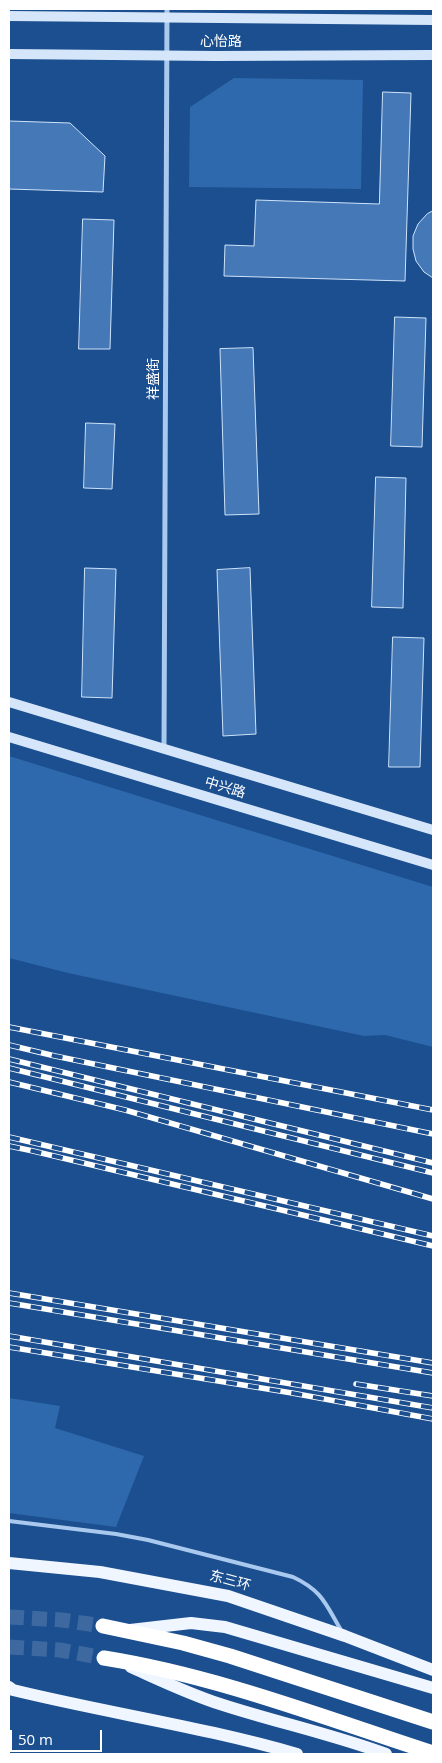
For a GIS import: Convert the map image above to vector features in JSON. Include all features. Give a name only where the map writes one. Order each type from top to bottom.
[{"type":"highway","points":[[103,1626],[183,1643],[230,1656],[433,1722]]},
{"type":"highway","points":[[110,1659],[176,1672],[213,1682],[433,1753]]},
{"type":"main road","name":"东三环","points":[[9,1563],[100,1572],[228,1596],[345,1636],[433,1670]]},
{"type":"main road","points":[[121,1631],[190,1623],[224,1627],[433,1688]]},
{"type":"main road","points":[[110,1659],[219,1704],[354,1742],[386,1754]]},
{"type":"main road","points":[[10,1688],[50,1699],[198,1729],[297,1754]]},
{"type":"street","name":"心怡路","points":[[9,16],[167,13],[433,20]]},
{"type":"street","name":"祥盛街","points":[[164,749],[167,13]]},
{"type":"street","name":"心怡路","points":[[9,54],[167,56],[433,54]]},
{"type":"street","name":"中兴路","points":[[9,702],[433,830]]},
{"type":"street","name":"中兴路","points":[[9,737],[433,865]]},
{"type":"lane","points":[[9,1521],[116,1534],[148,1540],[293,1577],[309,1584],[320,1595],[345,1636]]},
{"type":"shaded area","points":[[234,78],[363,80],[361,189],[189,187],[190,107]]},
{"type":"shaded area","points":[[9,756],[433,887],[433,1047],[385,1035],[364,1036],[68,973],[9,958]]},
{"type":"shaded area","points":[[9,1398],[60,1406],[55,1428],[144,1456],[116,1527],[9,1513]]},
{"type":"building","points":[[383,92],[411,93],[405,281],[224,276],[225,245],[254,246],[256,200],[379,204]]},
{"type":"building","points":[[9,121],[70,123],[105,156],[103,192],[9,189]]},
{"type":"building","points":[[433,211],[433,278],[424,272],[416,261],[413,249],[413,236],[418,224],[427,214]]},
{"type":"building","points":[[83,219],[114,220],[110,349],[79,349]]},
{"type":"building","points":[[395,317],[426,318],[422,447],[391,446]]},
{"type":"building","points":[[253,348],[259,514],[225,515],[220,349]]},
{"type":"building","points":[[86,423],[115,424],[112,489],[84,488]]},
{"type":"building","points":[[376,477],[406,478],[403,608],[372,607]]},
{"type":"building","points":[[85,568],[116,569],[112,698],[82,697]]},
{"type":"building","points":[[250,568],[256,734],[223,736],[217,570]]},
{"type":"building","points":[[393,637],[424,638],[420,767],[389,767]]},
{"type":"tunnel","points":[[9,1617],[62,1620],[103,1626]]},
{"type":"tunnel","points":[[9,1647],[60,1650],[104,1658]]},
{"type":"railway","points":[[9,1027],[433,1110]]},
{"type":"railway","points":[[9,1045],[433,1134]]},
{"type":"railway","points":[[9,1059],[433,1163]]},
{"type":"railway","points":[[9,1068],[433,1173]]},
{"type":"railway","points":[[9,1082],[125,1110],[433,1199]]},
{"type":"railway","points":[[9,1137],[433,1236]]},
{"type":"railway","points":[[9,1146],[433,1246]]},
{"type":"railway","points":[[9,1293],[433,1363]]},
{"type":"railway","points":[[9,1303],[433,1373]]},
{"type":"railway","points":[[9,1336],[433,1408]]},
{"type":"railway","points":[[9,1347],[292,1393],[433,1419]]},
{"type":"railway","points":[[356,1384],[433,1396]]}]
